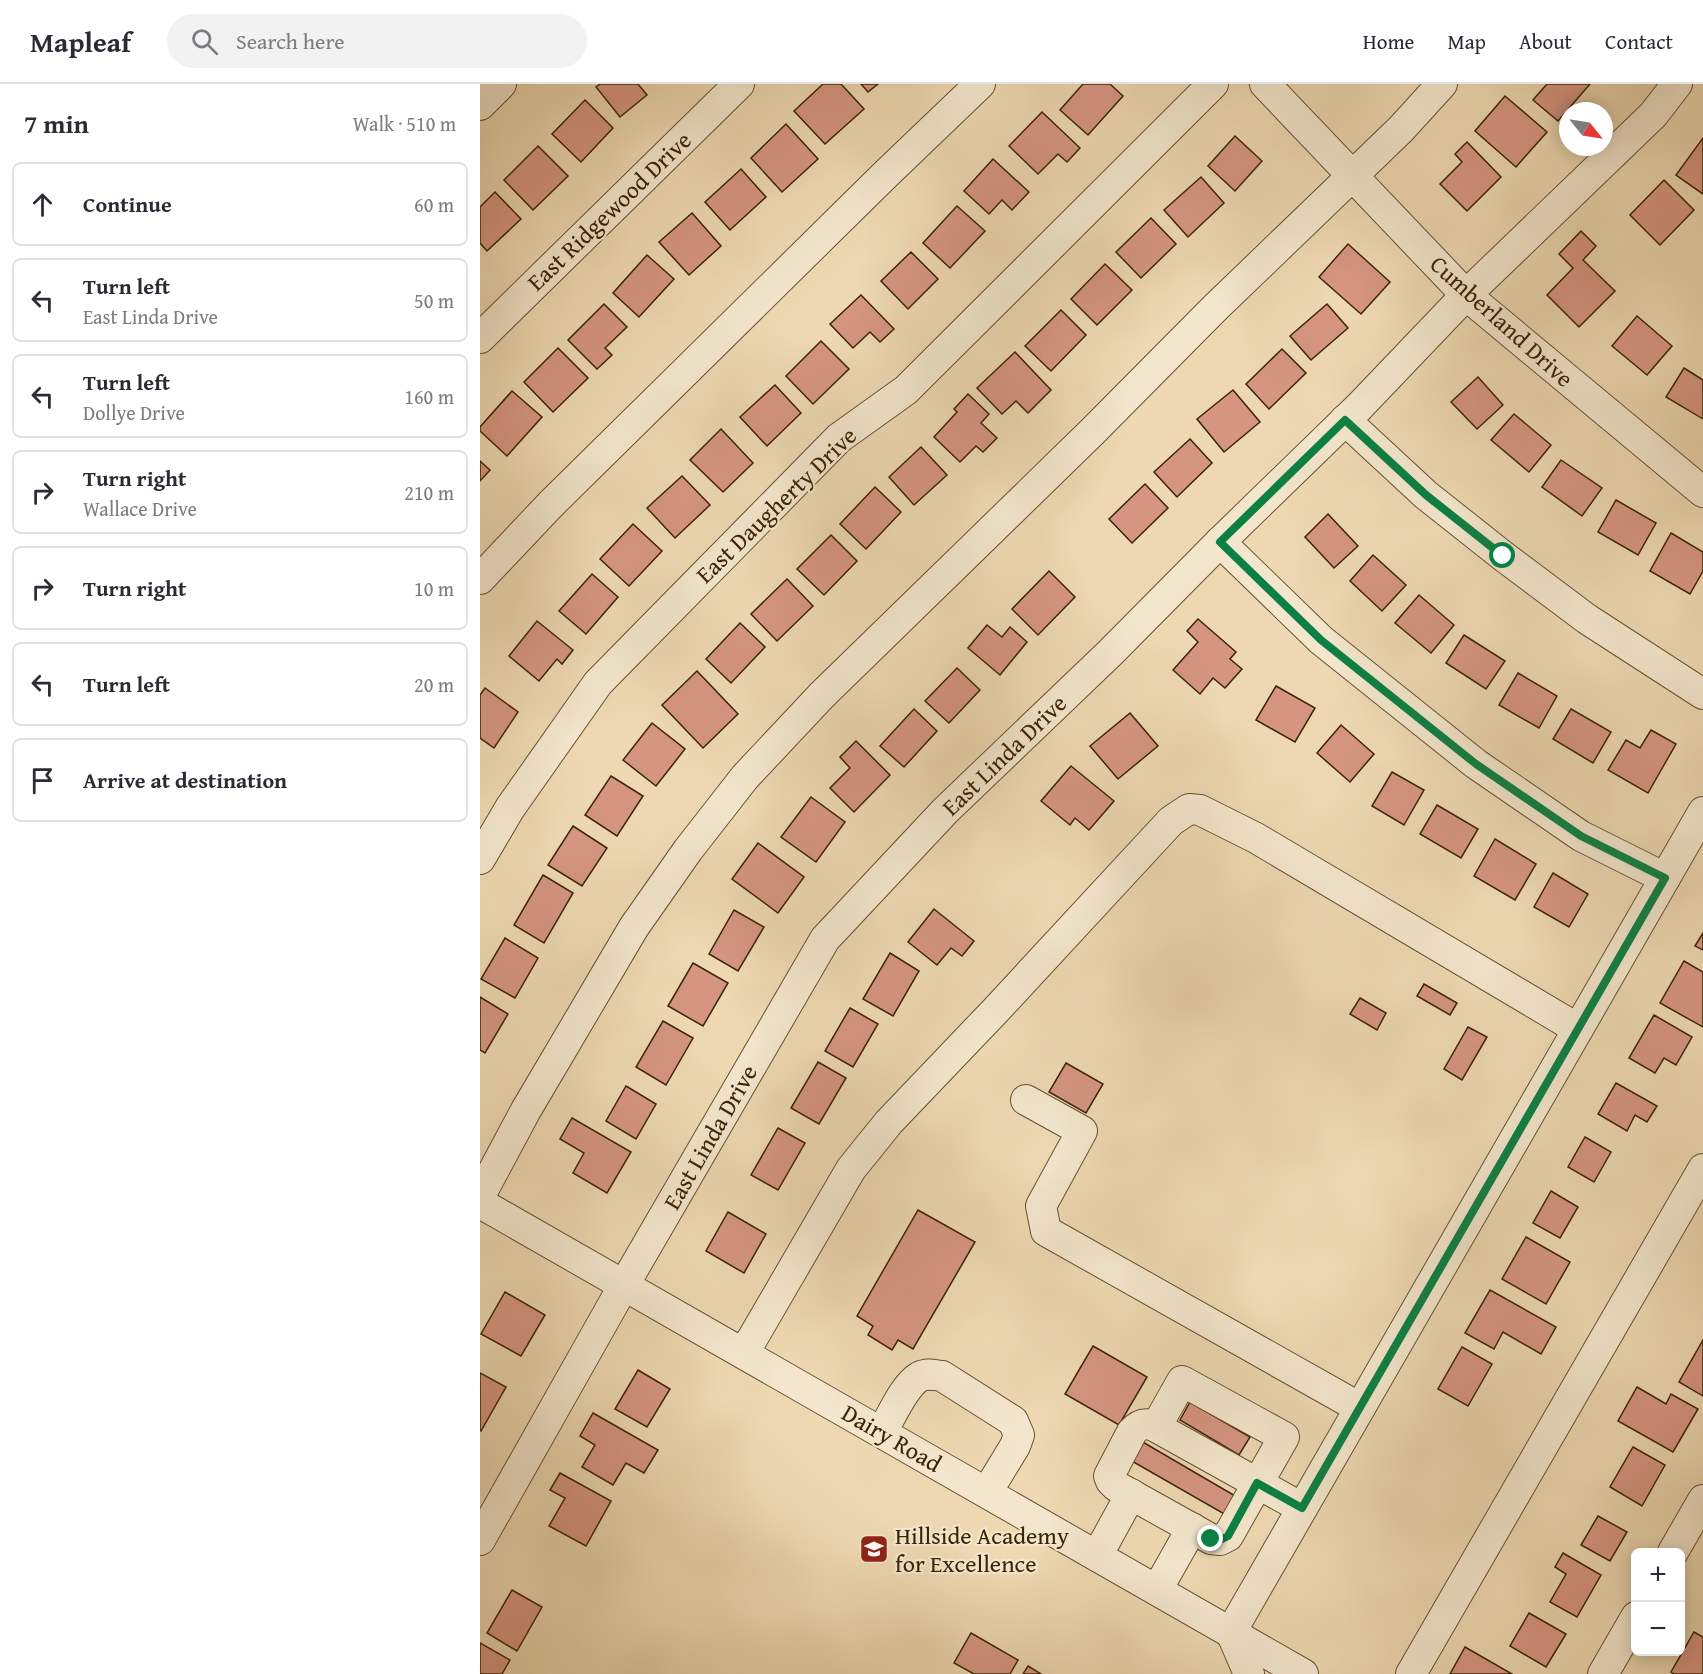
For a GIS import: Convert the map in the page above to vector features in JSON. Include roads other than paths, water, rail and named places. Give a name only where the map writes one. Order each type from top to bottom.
[{"type":"street","points":[[480,105],[501,84]]},
{"type":"street","name":"East Ridgewood Drive","points":[[480,338],[739,84]]},
{"type":"street","points":[[480,579],[550,505],[980,84]]},
{"type":"street","name":"East Daugherty Drive","points":[[480,859],[510,808],[598,683],[839,438],[906,390],[1213,84]]},
{"type":"street","name":"Cumberland Drive","points":[[1265,84],[1466,296],[1703,492]]},
{"type":"street","points":[[480,1196],[526,1110],[634,927],[688,850],[745,777],[830,687],[1401,129],[1442,84]]},
{"type":"street","name":"East Linda Drive","points":[[480,1540],[624,1285],[825,939],[945,811],[1110,653],[1345,420],[1466,296],[1653,115],[1677,84]]},
{"type":"street","points":[[1345,420],[1426,495],[1503,556],[1587,619],[1703,694]]},
{"type":"street","points":[[1220,542],[1321,640],[1476,764],[1581,836],[1665,878]]},
{"type":"street","points":[[744,1353],[851,1169],[889,1122],[1171,822],[1189,808],[1200,810],[1256,838],[1578,1029]]},
{"type":"street","points":[[1249,1674],[1231,1632],[1703,812]]},
{"type":"street","points":[[1026,1100],[1082,1131],[1041,1206],[1046,1231],[1360,1408]]},
{"type":"street","points":[[1411,1674],[1703,1169]]},
{"type":"street","name":"Dairy Road","points":[[480,1203],[1303,1674]]},
{"type":"street","points":[[882,1432],[906,1391],[918,1377],[930,1374],[942,1376],[1013,1421],[1019,1435],[1015,1446],[987,1492]]},
{"type":"street","points":[[1156,1427],[1182,1381],[1284,1437],[1257,1483],[1228,1536],[1220,1540],[1211,1539],[1116,1486],[1109,1476],[1137,1427],[1149,1424],[1156,1427],[1257,1483],[1302,1508]]},
{"type":"street","points":[[1097,1556],[1131,1494]]},
{"type":"street","points":[[1675,1548],[1703,1500]]},
{"type":"street","points":[[1157,1590],[1192,1528]]},
{"type":"street","points":[[1603,1674],[1631,1624]]},
{"type":"place","name":"Hillside Academy for Excellence","points":[[874,1549]]}]
